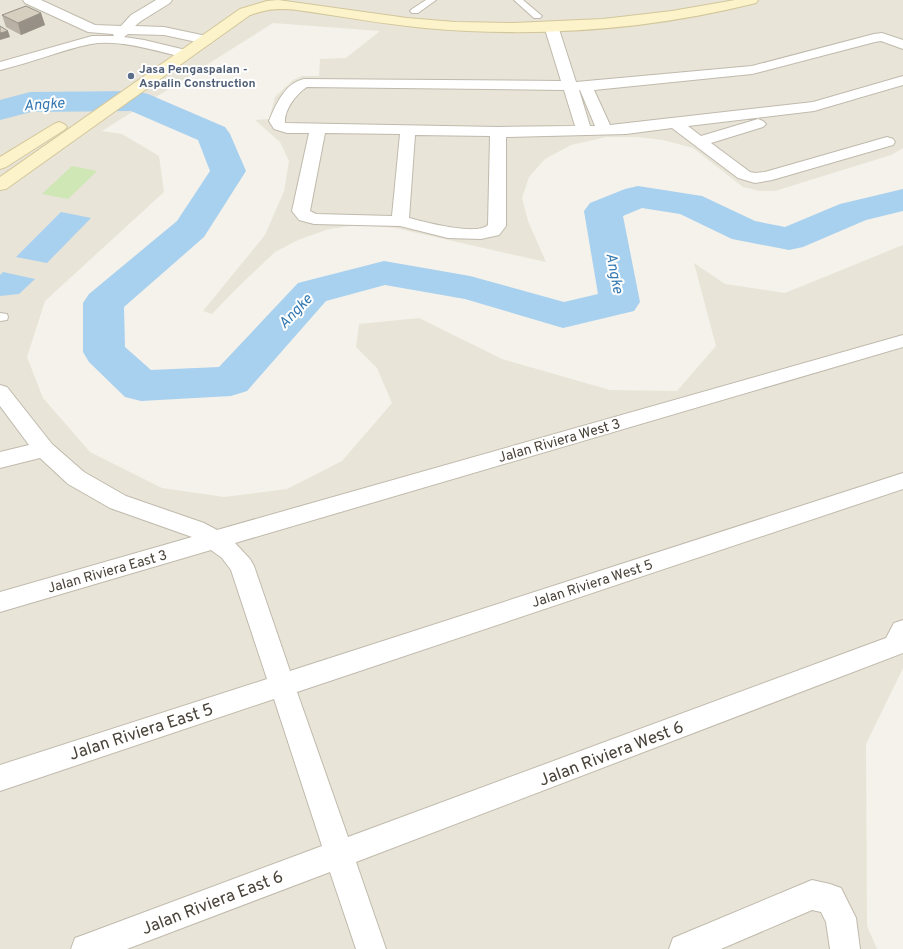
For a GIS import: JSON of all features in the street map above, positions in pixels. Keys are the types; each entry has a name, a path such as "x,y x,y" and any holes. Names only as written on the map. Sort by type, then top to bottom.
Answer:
{"street":[{"path":"30,0 93,35"},
{"path":"120,35 136,18 165,0"},
{"path":"334,0 415,11 483,15 537,16 621,10 690,0"},
{"path":"0,185 48,153 245,12 264,2 425,24 510,27 551,26 638,20 696,12 751,0"},
{"path":"551,26 577,87 604,130"},
{"path":"156,59 200,27"},
{"path":"0,66 93,35 120,35 164,31 206,40"},
{"path":"120,35 185,54"},
{"path":"814,106 676,124 584,131 498,132 287,128 279,126 277,121 281,108 295,87 304,83 577,87 752,70 874,38 882,37 903,45"},
{"path":"0,164 54,131 131,76"},
{"path":"700,141 903,80"},
{"path":"577,87 584,131"},
{"path":"676,124 744,175 755,178 766,177 887,142"},
{"path":"318,128 301,211 305,216 314,219 400,221 448,233 481,234 492,231 498,226 498,132"},
{"path":"400,221 408,130"},
{"path":"28,148 48,153"},
{"name":"Jalan Riviera West 3","path":"215,540 903,341"},
{"path":"0,392 44,449 76,478 118,502 190,527 215,540 230,552 242,566 338,855 371,949"},
{"path":"0,460 44,449"},
{"name":"Jalan Riviera West 5","path":"281,685 903,481"},
{"name":"Jalan Riviera East 3","path":"0,602 215,540"},
{"name":"Jalan Riviera West 6","path":"338,855 884,650 895,645 903,630"},
{"name":"Jalan Riviera East 5","path":"0,778 281,685"},
{"name":"Jalan Riviera East 6","path":"86,949 338,855"},
{"path":"684,949 812,895 830,899 841,918 845,949"}],"lane":[{"path":"415,11 432,0"},
{"path":"518,0 537,16"}],"shaded area":[{"path":"0,0 903,0 903,148 891,155 775,191 760,191 743,187 693,148 663,140 637,137 606,137 571,145 545,159 529,177 522,198 528,221 546,262 395,228 358,225 329,229 298,240 275,252 212,314 203,311 265,235 284,191 289,161 280,142 255,120 269,119 275,97 293,80 302,76 319,76 320,59 346,58 380,31 273,23 102,131 122,134 159,156 164,192 45,301 27,357 43,398 90,452 162,488 224,497 287,489 342,461 392,403 377,368 356,347 359,324 419,318 502,359 610,390 677,391 716,346 694,263 725,284 785,293 903,245 903,668 866,744 867,926 877,949 0,949"}],"green space":[{"path":"72,166 97,171 68,199 42,194"}],"water":[{"path":"61,212 91,218 47,263 16,257"},
{"path":"3,272 35,279 19,294 0,296 0,275"}],"building":[{"path":"26,6 41,13 18,23 2,15"},
{"path":"0,26 8,31 0,33"}],"waterway":[{"name":"Angke","path":"0,110 30,102 136,101 213,134 228,171 191,229 103,303 104,352 141,386 231,381 312,292 384,273 470,288 563,315 620,302 603,211 638,197 689,204 745,231 789,239 853,212 903,200"}],"place":[{"name":"Jasa Pengaspalan - Aspalin Construction","path":"131,76"}]}
